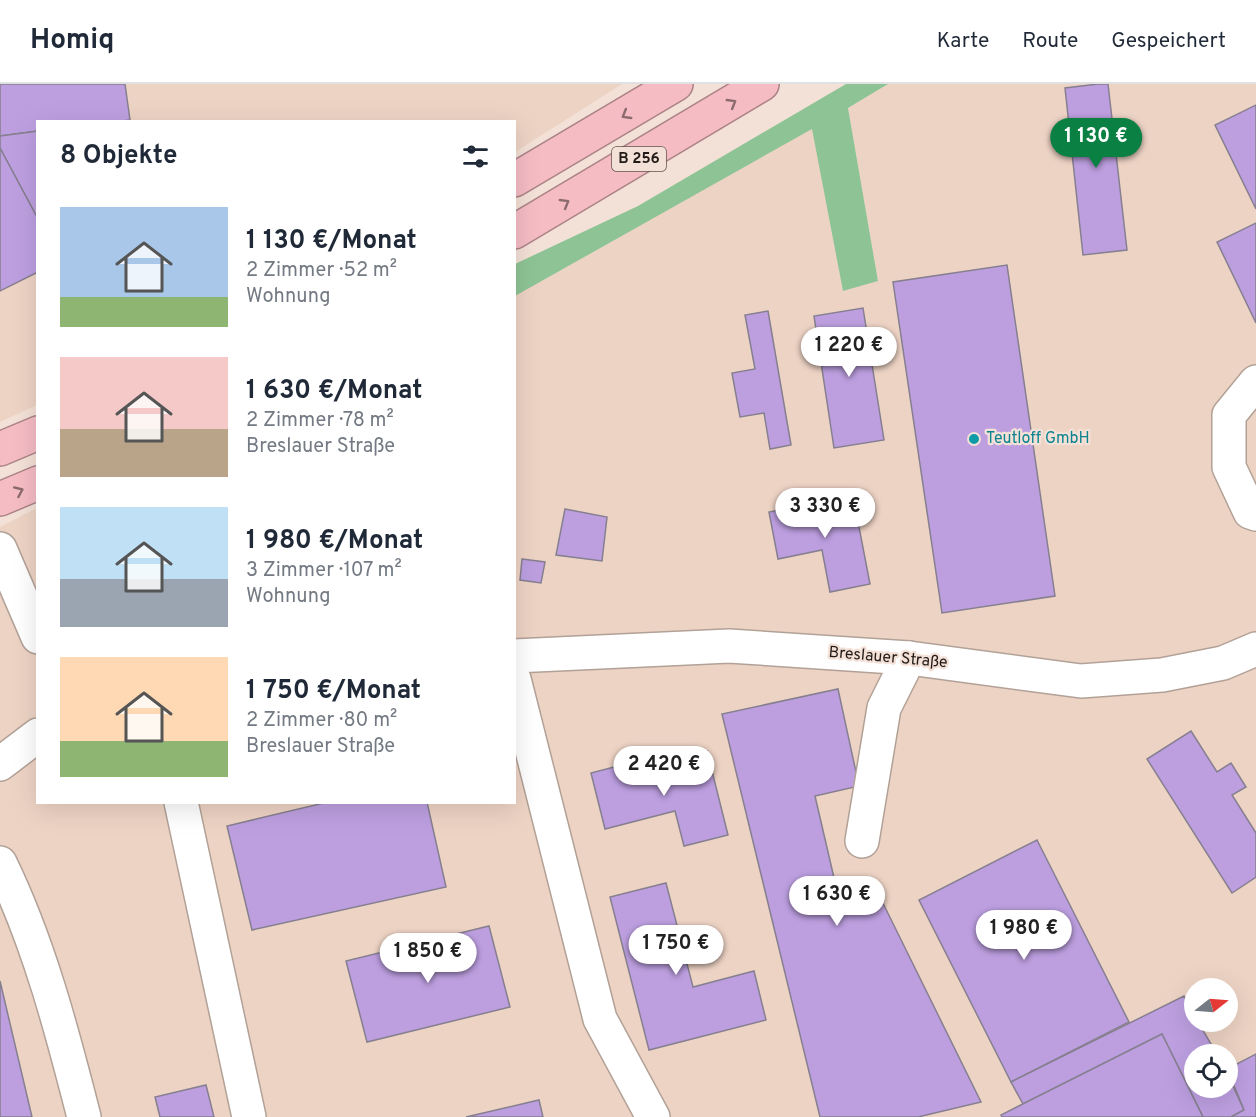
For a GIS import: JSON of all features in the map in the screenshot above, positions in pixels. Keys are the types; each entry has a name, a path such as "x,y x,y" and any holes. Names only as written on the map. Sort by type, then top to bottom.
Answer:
{"highway":[{"name":"B 256","path":"516,179 676,84"},
{"name":"B 256","path":"516,231 762,84"},
{"path":"0,449 36,434"},
{"path":"0,499 36,484"}],"street":[{"path":"1256,382 1229,415 1229,467 1250,512 1256,514"},
{"path":"1256,405 1246,419 1247,464 1256,482"},
{"path":"0,549 36,632"},
{"name":"Breslauer Straße","path":"516,656 729,646 909,658 1081,681 1162,675 1223,663 1256,649"},
{"path":"862,841 884,708 909,658"},
{"path":"516,687 600,1019 653,1117"},
{"path":"0,764 36,737"},
{"path":"181,804 249,1117"},
{"path":"0,862 20,904 67,1049 84,1117"}],"shaded area":[{"path":"0,84 622,84 516,151 516,120 36,120 36,405 0,422"},
{"path":"888,84 1256,84 1256,1117 0,1117 0,527 36,509 36,804 516,804 516,295 813,128 843,291 878,281 848,108"}],"green space":[{"path":"846,84 888,84 848,108 878,281 843,291 812,129 516,295 516,264 638,206"}],"building":[{"path":"0,84 125,84 130,120 36,120 36,131 0,136"},
{"path":"1108,84 1127,250 1083,255 1065,88"},
{"path":"1256,105 1256,209 1215,125"},
{"path":"36,131 36,215 0,148 0,136"},
{"path":"0,148 36,215 36,273 0,291"},
{"path":"1256,223 1256,323 1217,242"},
{"name":"Teutloff GmbH","path":"1007,265 1055,596 942,613 893,282"},
{"path":"863,308 884,440 834,448 814,316"},
{"path":"768,311 791,445 770,449 764,413 740,417 732,373 755,369 745,315"},
{"path":"853,496 870,584 830,592 822,550 778,559 769,512"},
{"path":"565,509 607,517 602,561 556,555"},
{"path":"522,559 545,562 541,583 520,580"},
{"path":"838,689 859,786 815,796 838,895 875,887 981,1102 918,1117 820,1117 722,714"},
{"path":"1191,731 1217,772 1231,763 1246,787 1232,795 1256,833 1256,877 1232,893 1147,759"},
{"path":"707,751 728,835 684,846 675,811 605,829 591,773 622,765 624,773"},
{"path":"320,804 427,804 446,887 252,930 227,826"},
{"path":"1037,840 1129,1022 1011,1082 919,900"},
{"path":"666,883 693,987 754,971 766,1020 649,1050 610,897"},
{"path":"489,926 510,1007 367,1042 346,961"},
{"path":"0,981 32,1117 0,1117"},
{"path":"1184,996 1184,1032 1204,1032 1211,1044 1184,1044 1184,1079 1162,1034 1023,1104 1011,1082"},
{"path":"1162,1034 1184,1079 1184,1098 1194,1098 1203,1117 1002,1117 1001,1115"},
{"path":"1256,1054 1256,1117 1231,1117 1244,1110 1238,1096 1238,1063"},
{"path":"206,1085 214,1117 160,1117 155,1097"},
{"path":"1238,1097 1244,1110 1231,1117 1203,1117 1194,1098"},
{"path":"539,1100 543,1117 466,1117"}],"place":[{"name":"Teutloff GmbH","path":"974,439"}]}
